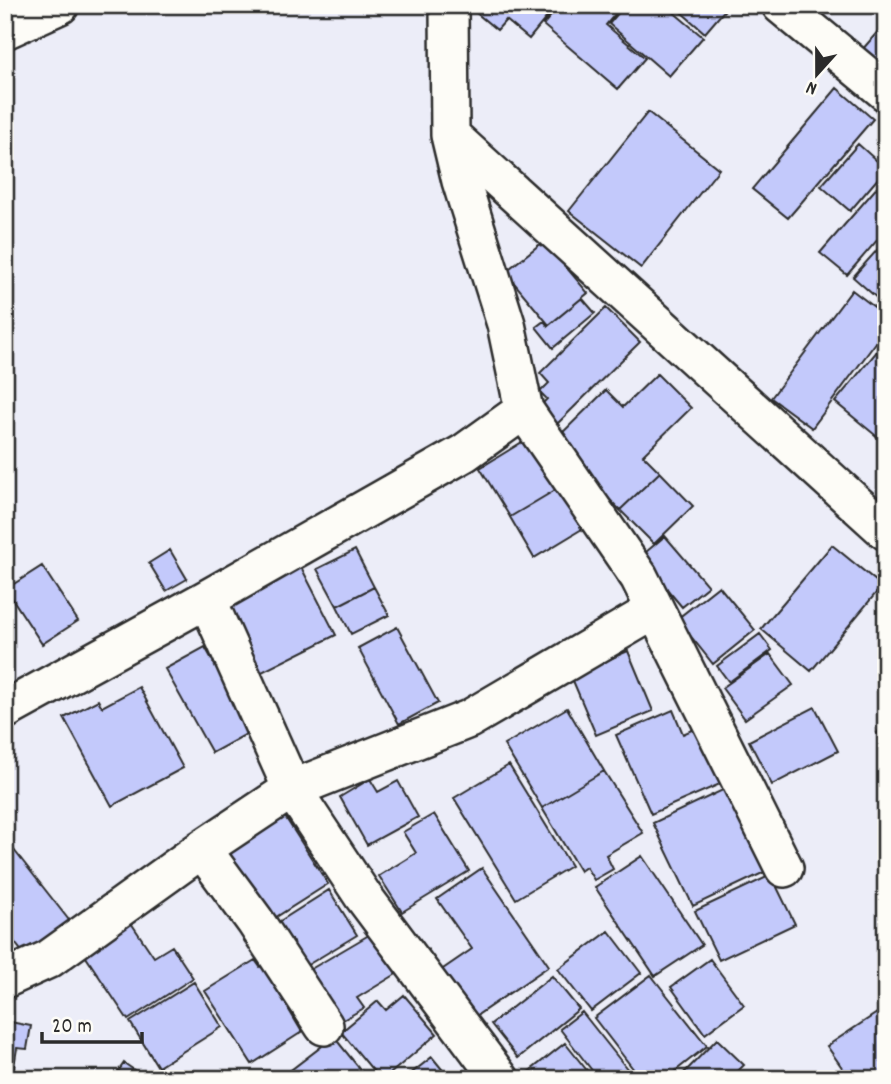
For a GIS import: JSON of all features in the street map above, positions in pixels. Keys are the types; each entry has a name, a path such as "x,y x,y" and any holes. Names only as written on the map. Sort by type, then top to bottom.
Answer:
{"street":[{"path":"5,30 60,5"},
{"path":"449,5 450,135 461,181 506,324 524,410 639,577 783,868"},
{"path":"781,5 886,92"},
{"path":"450,135 886,531"},
{"path":"5,710 464,453 524,410"},
{"path":"207,599 292,789 363,896 500,1079"},
{"path":"5,979 49,960 202,849 292,789 469,719 655,610"},
{"path":"202,849 255,921 324,1026"}],"building":[{"path":"479,5 557,5 529,39 506,20 497,30 474,11"},
{"path":"560,5 621,7 606,25 645,58 618,89 543,25"},
{"path":"625,5 665,5 703,37 669,76 609,24"},
{"path":"673,5 729,5 705,33"},
{"path":"886,22 886,70 862,50"},
{"path":"837,88 873,119 788,218 752,189"},
{"path":"648,112 719,169 641,268 569,211"},
{"path":"858,144 886,169 850,211 821,186"},
{"path":"886,177 886,230 847,275 820,253"},
{"path":"886,240 886,306 853,277"},
{"path":"544,241 588,293 549,325 505,272"},
{"path":"852,290 886,316 886,329 812,428 771,398"},
{"path":"582,298 595,313 553,348 536,327 544,321 548,326"},
{"path":"606,308 640,342 556,425 538,408 547,399 540,392 549,383 540,373"},
{"path":"883,344 886,347 886,444 835,402"},
{"path":"657,374 691,408 643,455 660,472 620,510 553,442 606,390 623,407"},
{"path":"532,436 562,486 510,517 480,468"},
{"path":"660,472 693,506 654,544 620,510"},
{"path":"562,486 587,526 534,558 510,517"},
{"path":"665,536 708,586 682,607 640,557"},
{"path":"832,545 882,586 811,671 761,629"},
{"path":"170,550 187,579 166,591 149,563"},
{"path":"355,550 374,587 337,606 317,569"},
{"path":"300,565 336,635 256,675 221,605"},
{"path":"42,566 78,621 42,644 6,589"},
{"path":"719,586 755,630 713,664 677,619"},
{"path":"374,587 389,615 351,634 337,606"},
{"path":"397,627 438,703 399,724 358,648"},
{"path":"760,634 772,650 729,682 717,666"},
{"path":"205,647 252,731 212,753 165,669"},
{"path":"628,651 653,711 596,735 571,676"},
{"path":"770,654 793,685 745,719 722,688"},
{"path":"139,687 183,768 112,806 64,718 98,700 102,707"},
{"path":"815,707 838,751 772,785 749,741"},
{"path":"567,708 604,771 542,808 504,745"},
{"path":"673,710 683,734 694,729 699,740 707,737 727,781 651,814 616,735"},
{"path":"886,722 886,740 877,733"},
{"path":"509,765 571,866 516,899 454,798"},
{"path":"604,771 643,833 606,855 613,869 594,880 586,867 580,871 542,808"},
{"path":"370,779 378,792 398,781 418,817 367,845 340,797"},
{"path":"729,787 769,870 693,906 653,823"},
{"path":"280,809 328,884 262,926 214,851"},
{"path":"434,814 469,871 402,912 379,876 416,853 403,832"},
{"path":"10,845 72,924 27,958 5,930 5,849"},
{"path":"642,856 702,945 655,976 595,887"},
{"path":"482,868 549,966 473,1018 440,971 472,949 437,899"},
{"path":"771,875 795,924 719,960 695,911"},
{"path":"329,890 357,935 296,972 269,928"},
{"path":"125,914 154,957 172,946 193,978 128,1020 78,945"},
{"path":"609,931 641,973 591,1011 558,969"},
{"path":"374,932 398,973 357,998 364,1008 329,1028 299,976"},
{"path":"276,957 304,1000 289,1010 302,1032 252,1064 205,991 255,960 260,967"},
{"path":"710,959 744,1005 705,1034 671,987"},
{"path":"651,975 707,1046 665,1079 641,1079 594,1018"},
{"path":"552,976 579,1009 518,1058 491,1024"},
{"path":"194,982 222,1027 158,1067 130,1022"},
{"path":"404,995 437,1034 384,1079 380,1079 341,1032 378,1001 386,1010"},
{"path":"886,1007 886,1079 850,1079 827,1046"},
{"path":"582,1012 632,1075 627,1079 587,1079 594,1073 560,1029"},
{"path":"5,1021 31,1026 27,1049 17,1048 12,1079 5,1079"},
{"path":"334,1037 368,1079 292,1079 287,1073"},
{"path":"717,1039 744,1065 730,1079 678,1079"},
{"path":"565,1043 589,1073 581,1079 530,1079 526,1074"},
{"path":"432,1057 450,1079 404,1079"},
{"path":"124,1063 147,1079 113,1079"}]}
